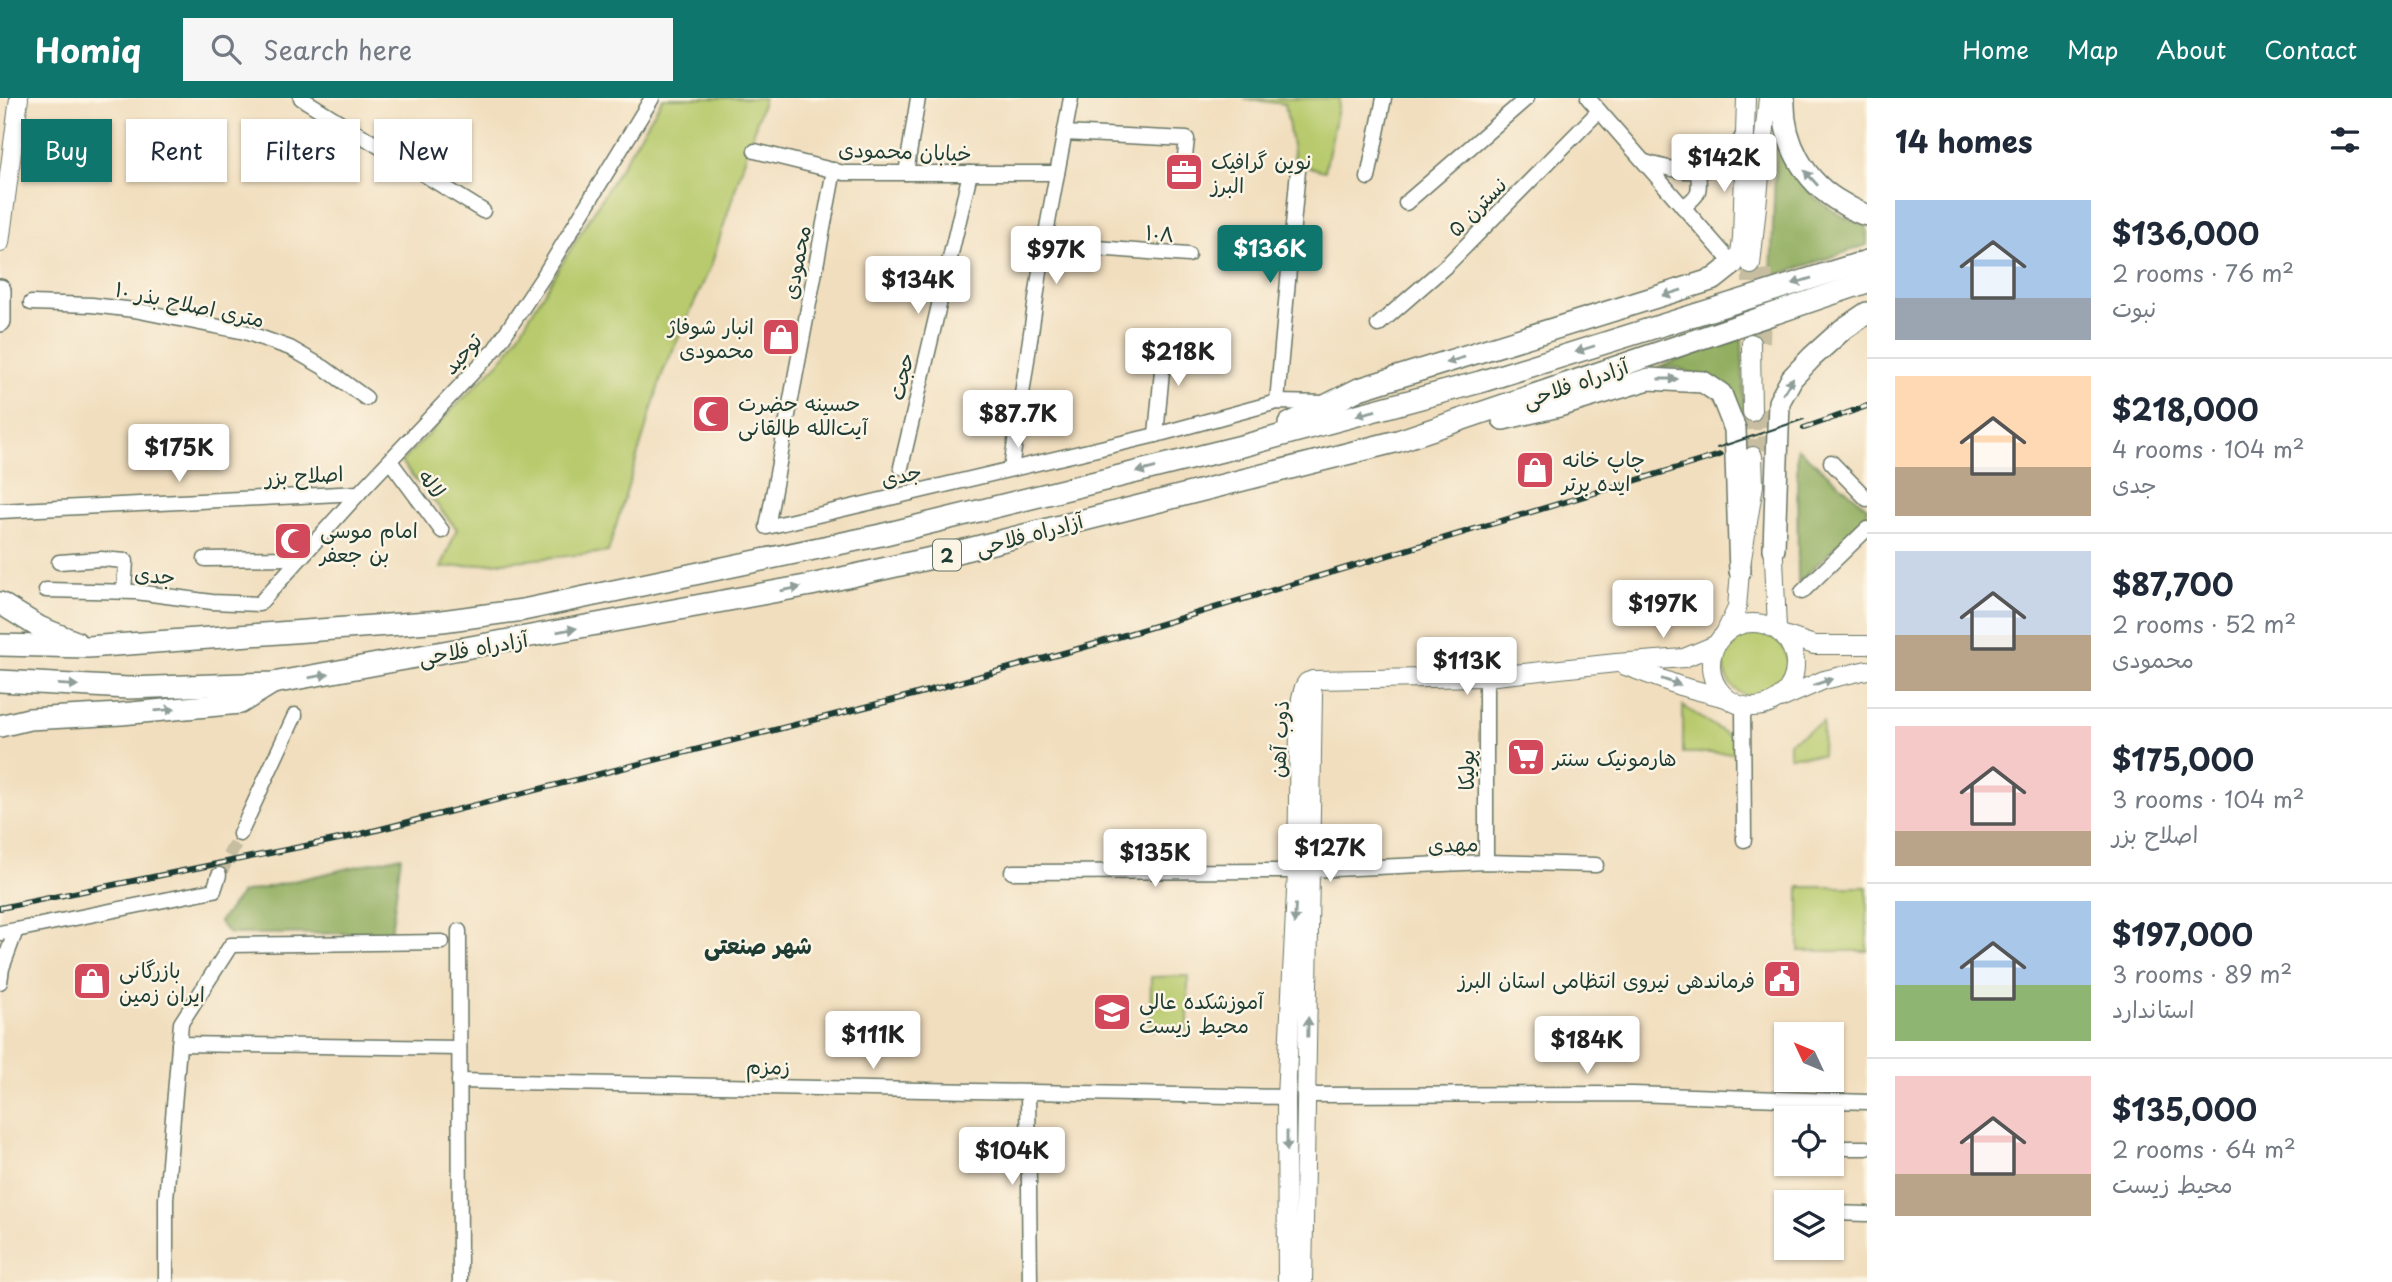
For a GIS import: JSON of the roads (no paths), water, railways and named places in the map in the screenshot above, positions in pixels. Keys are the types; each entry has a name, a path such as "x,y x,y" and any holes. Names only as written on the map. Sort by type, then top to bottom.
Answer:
{"highway":[{"path":"1784,98 1783,114 1799,163 1831,197 1867,215"},
{"name":"آزادراه فلاحی","path":"0,645 88,647 442,621 523,610 881,536 1246,445 1480,382 1867,261"},
{"path":"1246,445 1359,389 1714,279 1749,265"},
{"name":"آزادراه فلاحی","path":"0,681 128,688 273,683 811,585 945,555 1398,441 1867,282"},
{"path":"0,290 0,321"},
{"path":"1774,550 1775,451 1779,401 1792,378 1842,330 1867,313"},
{"path":"1459,421 1499,420 1559,406 1648,379 1703,382 1721,394 1735,429 1740,572"},
{"path":"0,603 39,627 88,647"},
{"path":"0,630 24,646"},
{"path":"0,726 29,719 240,703 273,683"}],"main road":[{"path":"0,243 19,98"},
{"path":"1746,98 1740,253 1749,265"},
{"path":"1749,265 1768,98"},
{"path":"1749,265 1773,98"},
{"path":"1756,342 1758,410"},
{"path":"1735,702 1717,688 1711,659 1737,608 1740,572 1761,453 1774,550 1781,632 1792,647 1796,661 1792,682 1780,699"},
{"path":"1486,677 1684,658 1720,639 1737,625 1751,622 1765,624 1814,645 1867,645"},
{"path":"1616,663 1753,708 1767,705 1824,680 1867,670"},
{"name":"ذوب آهن","path":"1287,1282 1286,1097 1304,871 1313,680 1486,677"},
{"name":"ذوب آهن","path":"1303,1282 1304,871"}],"street":[{"path":"301,98 483,211"},
{"name":"توحید","path":"259,604 495,349 543,277 652,98"},
{"path":"906,173 918,98"},
{"path":"1011,470 1044,244 1071,98"},
{"path":"1367,177 1384,98"},
{"path":"1406,203 1527,98"},
{"path":"1588,98 1683,207 1749,265"},
{"name":"نسترن ۵","path":"1378,325 1447,265 1600,111"},
{"path":"1065,133 1187,139 1184,165"},
{"path":"1644,162 1675,171 1698,172 1730,158 1744,133"},
{"name":"خیابان محمودی","path":"755,151 844,173 1057,173"},
{"name":"محمودی","path":"766,527 834,170"},
{"path":"1277,402 1298,170"},
{"path":"1683,207 1694,200 1700,191 1698,172"},
{"name":"حجت","path":"901,467 970,173"},
{"name":"۱۰۸","path":"1044,244 1188,256"},
{"name":"۱۰ متری اصلاح بذر","path":"31,303 92,305 134,310 246,332 290,348 323,367 366,398"},
{"path":"1156,435 1165,338"},
{"name":"جدی","path":"766,527 1156,435 1277,402 1331,403"},
{"name":"لاله","path":"390,461 442,531"},
{"path":"1831,462 1867,499"},
{"name":"اصلاح بزر","path":"0,511 359,493"},
{"path":"1802,592 1867,529"},
{"path":"205,559 299,558"},
{"path":"59,562 132,560 124,591"},
{"name":"جدی","path":"46,590 124,591 212,602 259,604"},
{"name":"پولیکا","path":"1486,677 1486,862"},
{"path":"1735,702 1744,840"},
{"path":"240,834 295,715"},
{"name":"مهدی","path":"1012,872 1304,871 1486,862 1596,865"},
{"path":"0,933 214,890 219,875"},
{"path":"0,982 2,968 16,930"},
{"path":"459,932 460,1282"},
{"path":"166,1282 166,1199 181,1023 231,945 442,942"},
{"path":"179,1044 459,1048"},
{"name":"زمزم","path":"459,1081 1286,1097"},
{"path":"1028,1091 1030,1282"},
{"path":"1305,1095 1633,1094 1867,1102"},
{"path":"1844,1148 1867,1148"},
{"path":"1844,1213 1867,1214"}],"tunnel":[{"path":"1751,265 1751,307"},
{"path":"1761,342 1764,265"},
{"path":"1764,409 1768,450"},
{"path":"1752,412 1753,456"},
{"path":"219,875 240,834"}],"tram line":[{"path":"1717,448 1804,419"}],"railway":[{"path":"1804,428 1867,406"},
{"path":"0,908 349,837 913,695 1085,647 1720,455"}],"place":[{"name":"نوین گرافیک البرز","path":"1184,172"},
{"name":"انبار شوفاژ محمودی","path":"781,337"},
{"name":"حسینه حضرت آیت‌الله طالقانی","path":"711,414"},
{"name":"چاپ خانه ایده برتر","path":"1535,470"},
{"name":"امام موسی بن جعفر","path":"293,541"},
{"name":"هارمونیک سنتر","path":"1526,757"},
{"name":"فرماندهی نیروی انتظامی استان البرز","path":"1782,979"},
{"name":"بازرگانی ایران زمین","path":"92,981"},
{"name":"آموزشکده عالی محیط زیست","path":"1112,1012"}],"district":[{"name":"شهر صنعتی","path":"758,944"}]}
